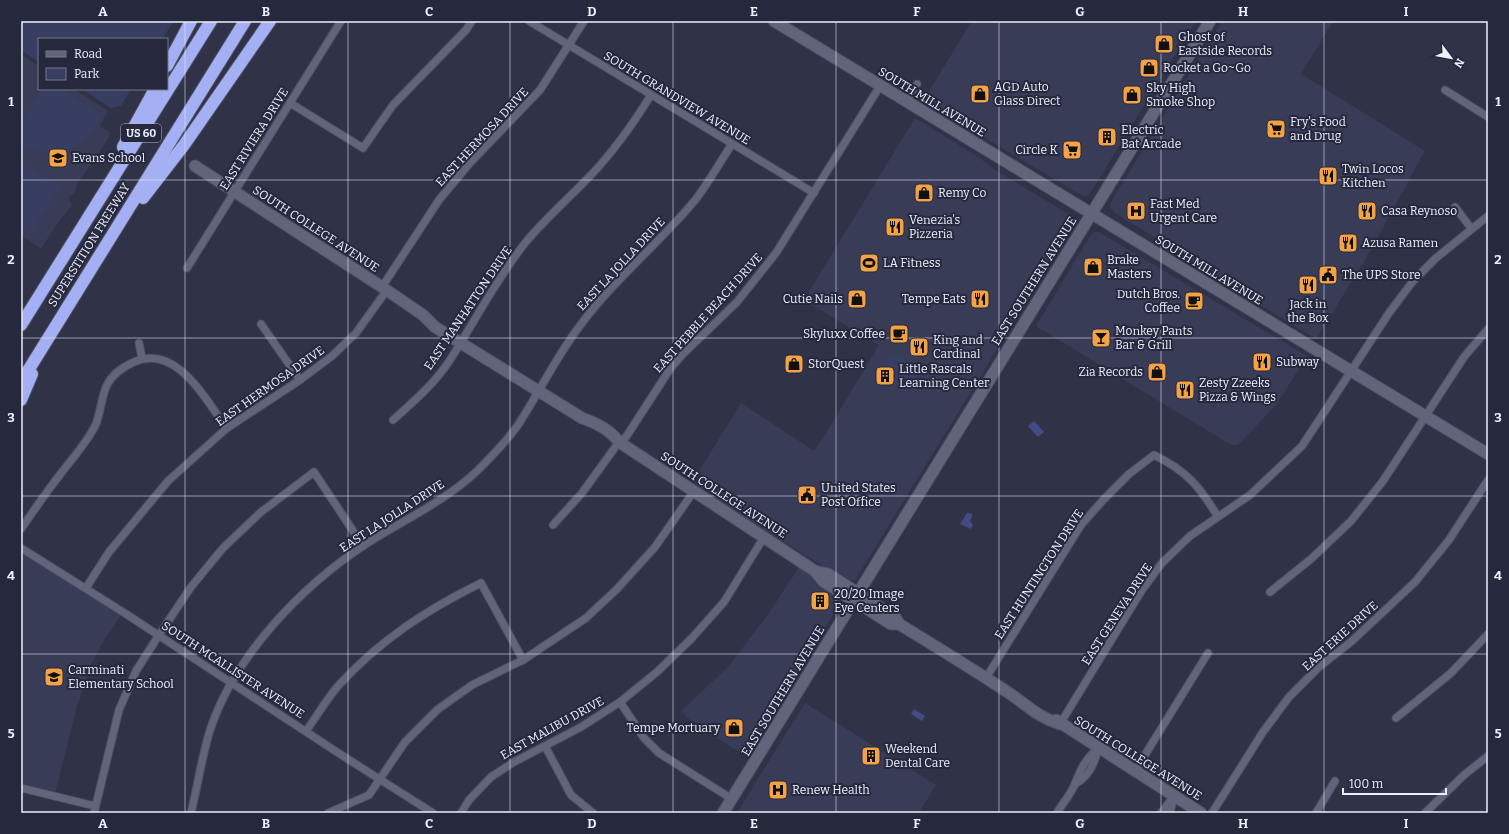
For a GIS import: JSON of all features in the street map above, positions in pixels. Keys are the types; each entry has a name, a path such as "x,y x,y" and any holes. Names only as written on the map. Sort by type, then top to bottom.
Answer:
{"highway":[{"path":"168,64 191,21"},
{"name":"SUPERSTITION FREEWAY","path":"168,90 211,21"},
{"name":"SUPERSTITION FREEWAY","path":"21,382 245,21"},
{"path":"106,244 184,145 270,21"},
{"path":"71,245 154,90"},
{"name":"SUPERSTITION FREEWAY","path":"21,325 168,90"},
{"path":"21,400 44,344"}],"main road":[{"name":"SOUTH MILL AVENUE","path":"774,21 1488,454"},
{"name":"EAST SOUTHERN AVENUE","path":"723,813 1210,21"},
{"name":"SOUTH COLLEGE AVENUE","path":"194,166 235,191 423,315 440,321 461,339 490,354 501,366 582,418 592,429 609,440 619,442 815,571 828,574 891,624 899,624 1024,702 1030,710 1046,720 1060,724 1201,813"}],"street":[{"name":"EAST RIVIERA DRIVE","path":"187,268 341,21"},
{"path":"290,103 363,148 393,105 466,30 472,21"},
{"name":"SOUTH GRANDVIEW AVENUE","path":"528,21 814,193"},
{"name":"EAST HERMOSA DRIVE","path":"86,588 109,552 168,481 227,428 300,380 332,356 356,333 439,200 468,164 540,90 584,21"},
{"path":"906,102 918,84"},
{"name":"EAST PEBBLE BEACH DRIVE","path":"553,525 582,493 619,442 626,436 660,384 683,354 736,302 786,240 880,86"},
{"path":"1444,90 1488,117"},
{"name":"EAST MANHATTON DRIVE","path":"394,420 418,398 442,370 488,294 514,258 539,227 606,159 627,132 651,95"},
{"name":"EAST LA JOLLA DRIVE","path":"190,813 211,728 221,703 258,643 292,605 328,572 363,546 438,501 477,471 516,427 578,327 622,276 658,241 697,198 732,144"},
{"path":"1455,207 1471,228"},
{"name":"EAST GENEVA DRIVE","path":"1060,724 1142,590 1162,563 1190,536 1250,495 1302,446 1389,313 1413,281 1436,258 1471,228 1488,216"},
{"path":"261,324 300,380"},
{"path":"1270,592 1312,559 1351,521 1383,481 1424,416 1464,357 1488,329"},
{"path":"139,343 142,358"},
{"path":"21,529 43,496 82,447 96,425 107,385 120,368 142,358 156,358 174,365 189,378 227,428"},
{"name":"EAST HUNTINGTON DRIVE","path":"986,678 1081,525 1129,474 1154,455 1174,465 1195,484 1206,497 1218,517"},
{"path":"21,788 95,810 119,710 136,672 159,635 191,587 224,548 261,512 314,472 363,546"},
{"name":"EAST ERIE DRIVE","path":"1212,813 1263,732 1289,697 1319,667 1356,637 1414,582 1449,540 1488,480"},
{"path":"328,813 369,795 405,742 437,710 472,685 523,660 586,618 617,589 655,547 694,491"},
{"name":"EAST MALIBU DRIVE","path":"461,813 469,800 491,776 514,762 581,727 620,702 657,672 691,639 724,602 764,537"},
{"name":"SOUTH MCALLISTER AVENUE","path":"21,548 86,588 433,813"},
{"path":"306,731 338,687 372,652 407,624 449,599 482,583 523,660"},
{"path":"1396,718 1451,673 1488,634"},
{"path":"1135,771 1208,653"},
{"path":"620,702 644,738 659,753 732,799"},
{"path":"545,746 570,795 593,813"},
{"path":"1057,813 1075,784 1084,779 1095,761 1098,748"},
{"path":"1425,813 1464,775 1488,756"},
{"path":"1316,813 1335,781"},
{"path":"1161,813 1174,796"},
{"path":"1170,813 1174,796"}],"shaded area":[{"path":"972,21 1196,21 1091,192 1088,195 1083,196 923,101"},
{"path":"1222,21 1333,21 1301,74 1425,151 1365,260 1316,339 1205,271 1187,257 1115,213 1110,206 1111,202"},
{"name":"Evans School","path":"21,55 38,65 38,90 76,90 108,111 100,126 111,133 101,150 78,182 74,194 69,196 69,201 72,205 57,224 41,249 21,235"},
{"path":"915,118 980,158 992,168 1070,215 1073,222 1071,229 855,580 847,581 699,489 697,484 693,481 741,403 814,451 823,438 879,345 804,300"},
{"path":"1095,232 1099,232 1307,356 1276,405 1238,445 1231,445 1036,326 1090,236"},
{"path":"1034,421 1044,432 1038,437 1028,426"},
{"path":"967,513 973,514 970,521 973,525 971,529 960,524"},
{"name":"Carminati Elementary School","path":"21,548 123,612 104,640 91,665 77,706 54,797 21,788"},
{"path":"799,567 838,594 841,602 747,757 691,721 681,711 728,667 769,613"},
{"path":"805,703 936,785 919,813 737,813"},
{"path":"914,709 925,716 922,721 911,714"}],"green space":[{"path":"21,21 174,21 163,38 38,38 38,61 21,50"},
{"path":"42,90 63,90 102,116 86,136 77,144 57,152 46,153 21,145 21,123"},
{"path":"84,90 130,90 121,106 111,108"},
{"path":"21,162 60,187 30,234 21,228"},
{"path":"891,352 921,370 907,393 889,382 896,370 884,363"}],"place":[{"name":"Ghost of Eastside Records","path":"1164,44"},
{"name":"Rocket a Go~Go","path":"1149,68"},
{"name":"AGD Auto Glass Direct","path":"980,94"},
{"name":"Sky High Smoke Shop","path":"1132,95"},
{"name":"Fry's Food and Drug","path":"1276,129"},
{"name":"Electric Bat Arcade","path":"1107,137"},
{"name":"Circle K","path":"1072,150"},
{"name":"Evans School","path":"58,158"},
{"name":"Twin Locos Kitchen","path":"1328,176"},
{"name":"Remy Co","path":"924,193"},
{"name":"Fast Med Urgent Care","path":"1136,211"},
{"name":"Casa Reynoso","path":"1367,211"},
{"name":"Venezia's Pizzeria","path":"895,227"},
{"name":"Azusa Ramen","path":"1348,243"},
{"name":"LA Fitness","path":"869,263"},
{"name":"Brake Masters","path":"1093,267"},
{"name":"The UPS Store","path":"1328,275"},
{"name":"Jack in the Box","path":"1308,285"},
{"name":"Cutie Nails","path":"857,299"},
{"name":"Tempe Eats","path":"980,299"},
{"name":"Dutch Bros. Coffee","path":"1194,301"},
{"name":"Skyluxx Coffee","path":"899,334"},
{"name":"Monkey Pants Bar & Grill","path":"1101,338"},
{"name":"King and Cardinal","path":"919,347"},
{"name":"Subway","path":"1262,362"},
{"name":"StorQuest","path":"794,364"},
{"name":"Zia Records","path":"1157,372"},
{"name":"Little Rascals Learning Center","path":"885,376"},
{"name":"Zesty Zzeeks Pizza & Wings","path":"1185,390"},
{"name":"United States Post Office","path":"807,495"},
{"name":"20/20 Image Eye Centers","path":"820,601"},
{"name":"Carminati Elementary School","path":"54,677"},
{"name":"Tempe Mortuary","path":"734,728"},
{"name":"Weekend Dental Care","path":"871,756"},
{"name":"Renew Health","path":"778,790"}]}
